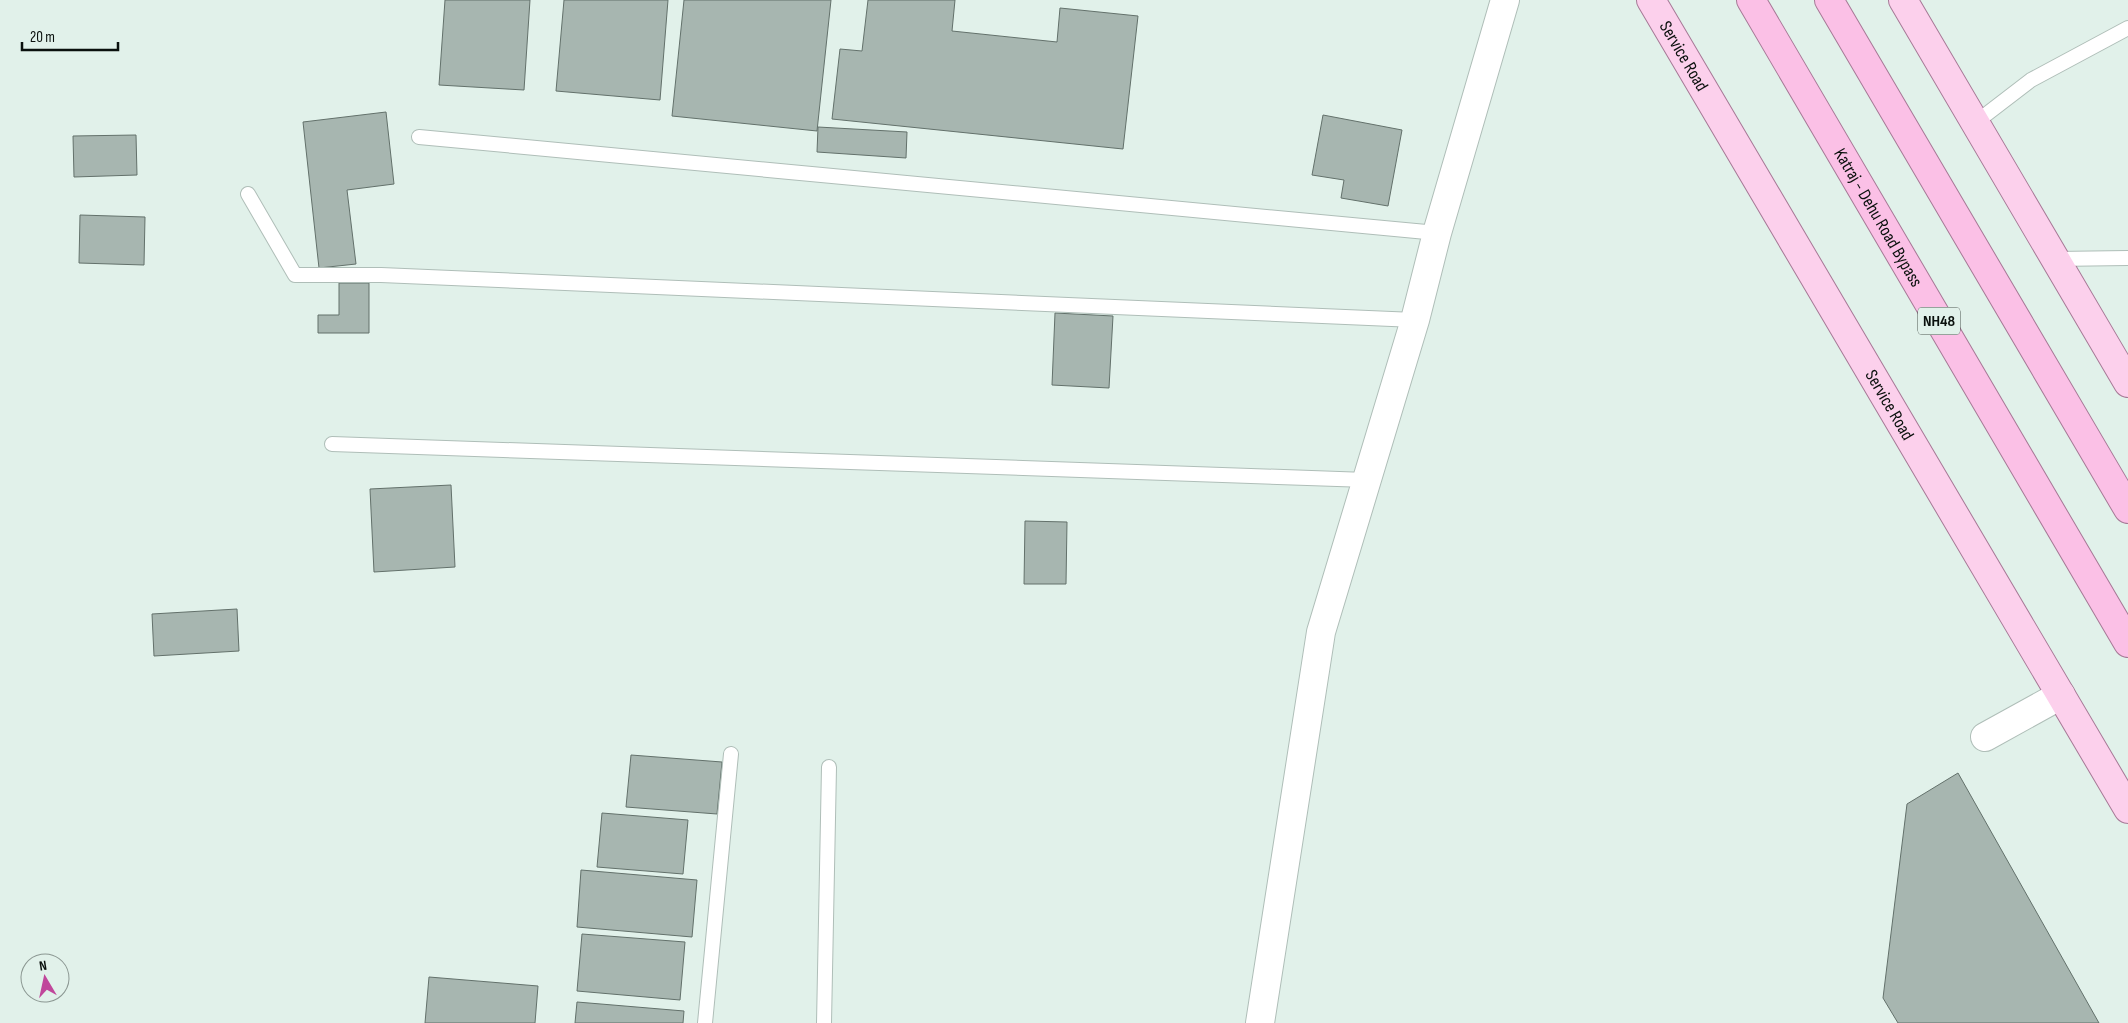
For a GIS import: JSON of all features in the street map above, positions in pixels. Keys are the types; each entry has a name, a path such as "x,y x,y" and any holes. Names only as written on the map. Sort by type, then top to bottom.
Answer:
{"highway":[{"name":"Katraj - Dehu Road Bypass","path":"1751,0 2128,643"},
{"path":"1830,0 2128,508"}],"main road":[{"name":"Service Road","path":"1651,0 2128,810"},
{"path":"1903,0 2128,383"}],"street":[{"path":"1260,1023 1321,632 1415,320 1436,233 1505,0"},
{"path":"1985,737 2061,695"}],"lane":[{"path":"1975,122 2031,80 2128,28"},
{"path":"419,137 1436,233"},
{"path":"248,194 295,275 391,276 1415,320"},
{"path":"2056,259 2128,258"},
{"path":"332,444 1367,480"},
{"path":"705,1023 731,754"},
{"path":"824,1023 829,767"}],"building":[{"path":"445,0 530,0 524,90 439,85"},
{"path":"564,0 668,0 660,100 556,91"},
{"path":"684,0 831,0 817,131 672,116"},
{"path":"868,0 955,0 952,31 1057,42 1060,8 1138,16 1123,149 832,119 840,49 862,51"},
{"path":"386,112 394,184 347,190 356,264 319,268 303,122"},
{"path":"1323,115 1402,130 1388,206 1341,198 1344,180 1312,175"},
{"path":"818,127 907,132 906,158 817,152"},
{"path":"136,135 137,175 74,177 73,136"},
{"path":"80,215 145,217 144,265 79,263"},
{"path":"339,283 369,283 369,333 318,333 318,315 339,315"},
{"path":"1055,313 1113,316 1109,388 1052,385"},
{"path":"451,485 455,567 374,572 370,489"},
{"path":"1025,521 1067,522 1066,584 1024,584"},
{"path":"237,609 239,651 154,656 152,614"},
{"path":"631,755 722,762 717,814 626,807"},
{"path":"1958,773 2099,1023 1898,1023 1883,998 1907,804"},
{"path":"602,813 688,820 683,874 597,867"},
{"path":"581,870 697,880 692,937 577,927"},
{"path":"582,934 685,942 680,1000 577,991"},
{"path":"429,977 538,986 535,1023 425,1023"},
{"path":"577,1002 684,1011 683,1023 575,1023"}]}
